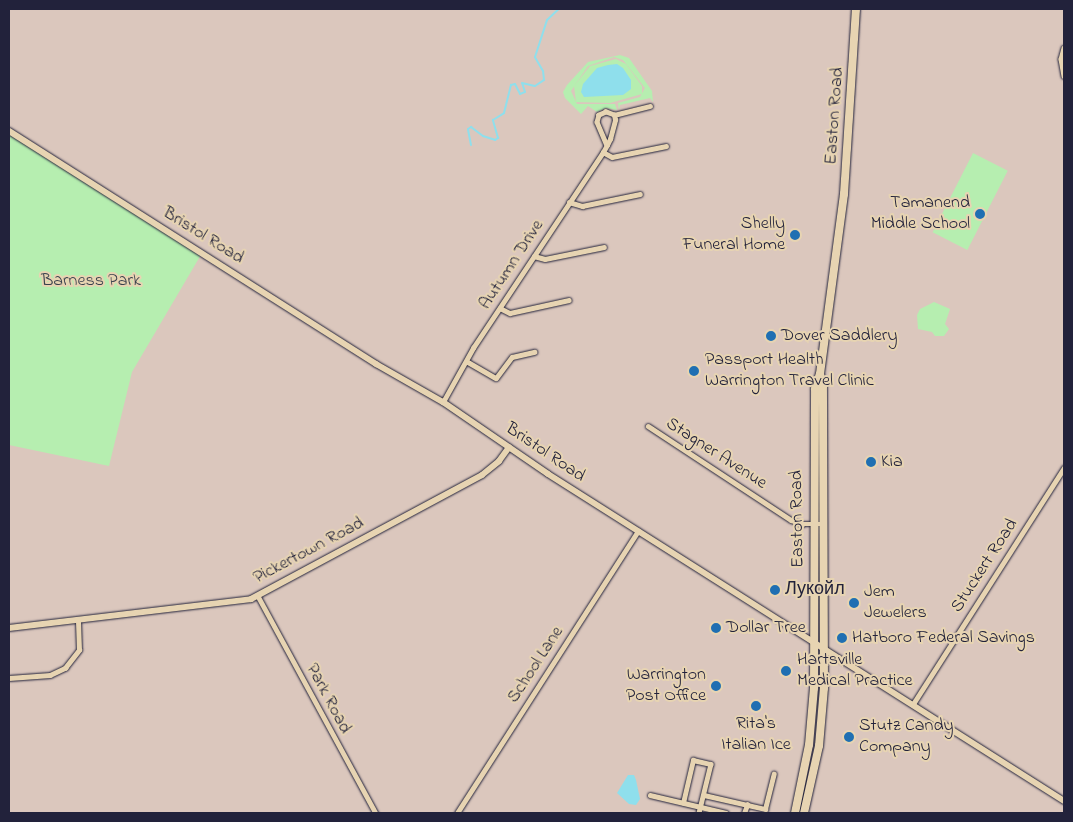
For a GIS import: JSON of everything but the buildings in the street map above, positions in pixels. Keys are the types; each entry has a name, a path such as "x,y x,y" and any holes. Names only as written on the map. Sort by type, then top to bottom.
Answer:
{"highway":[{"name":"Easton Road","path":"795,813 810,736 814,641 814,399 820,374 849,141 856,9"},
{"name":"Easton Road","path":"804,813 821,734 825,648 824,386 820,374"}],"main road":[{"name":"Bristol Road","path":"9,130 376,364 443,402 638,532 814,641 1064,801"},
{"name":"Pickertown Road","path":"9,628 78,621 258,596 482,475 499,461 509,447"}],"street":[{"path":"1064,48 1061,65 1064,76"},
{"path":"607,145 597,119 603,113 614,116 650,106"},
{"name":"Autumn Drive","path":"443,402 500,308 603,152 615,130 614,116"},
{"path":"603,152 613,156 666,146"},
{"path":"570,202 582,206 640,194"},
{"path":"534,256 545,259 604,247"},
{"path":"500,308 510,313 569,300"},
{"path":"468,362 496,378 512,358 534,352"},
{"name":"Stagner Avenue","path":"648,426 791,520 824,524"},
{"name":"Stuckert Road","path":"913,704 1064,468"},
{"name":"School Lane","path":"457,813 638,532"},
{"name":"Park Road","path":"258,596 376,813"},
{"path":"9,678 50,675 65,668 79,650 78,621"},
{"path":"683,803 694,760 711,764 699,813"},
{"path":"704,795 765,809 774,774"},
{"path":"650,795 726,813"},
{"path":"744,813 747,805"}],"green space":[{"path":"620,55 629,58 652,91 653,102 650,98 620,105 619,110 618,103 640,97 645,88 623,60 614,57 588,66 571,91 577,104 615,104 617,110 606,108 597,112 588,106 581,114 565,98 563,92 567,85 588,62"},
{"path":"616,59 626,64 642,86 642,94 610,103 576,102 574,86 590,66"},
{"name":"Barness Park","path":"9,131 202,253 132,372 109,466 9,445"},
{"path":"973,153 1008,171 967,250 933,232"},
{"path":"934,302 950,309 945,324 949,329 944,336 935,336 932,332 918,329 917,315 920,309"}],"water":[{"path":"617,64 623,68 631,80 631,89 623,95 584,97 581,92 583,84 597,68"},
{"path":"628,775 634,775 636,780 640,799 636,805 629,804 617,793"}],"waterway":[{"path":"471,145 468,129 471,127 483,136 495,140 498,138 493,120 504,113 511,85 515,84 520,94 525,92 522,83 535,86 544,80 543,71 535,57 547,20 559,9"}],"place":[{"name":"Tamanend Middle School","path":"980,214"},
{"name":"Shelly Funeral Home","path":"795,235"},
{"name":"Dover Saddlery","path":"771,336"},
{"name":"Passport Health Warrington Travel Clinic","path":"694,371"},
{"name":"Kia","path":"871,462"},
{"name":"Лукойл","path":"775,590"},
{"name":"Jem Jewelers","path":"854,603"},
{"name":"Dollar Tree","path":"716,628"},
{"name":"Hatboro Federal Savings","path":"842,638"},
{"name":"Hartsville Medical Practice","path":"786,671"},
{"name":"Warrington Post Office","path":"716,686"},
{"name":"Rita's Italian Ice","path":"756,706"},
{"name":"Stutz Candy Company","path":"849,737"}]}
